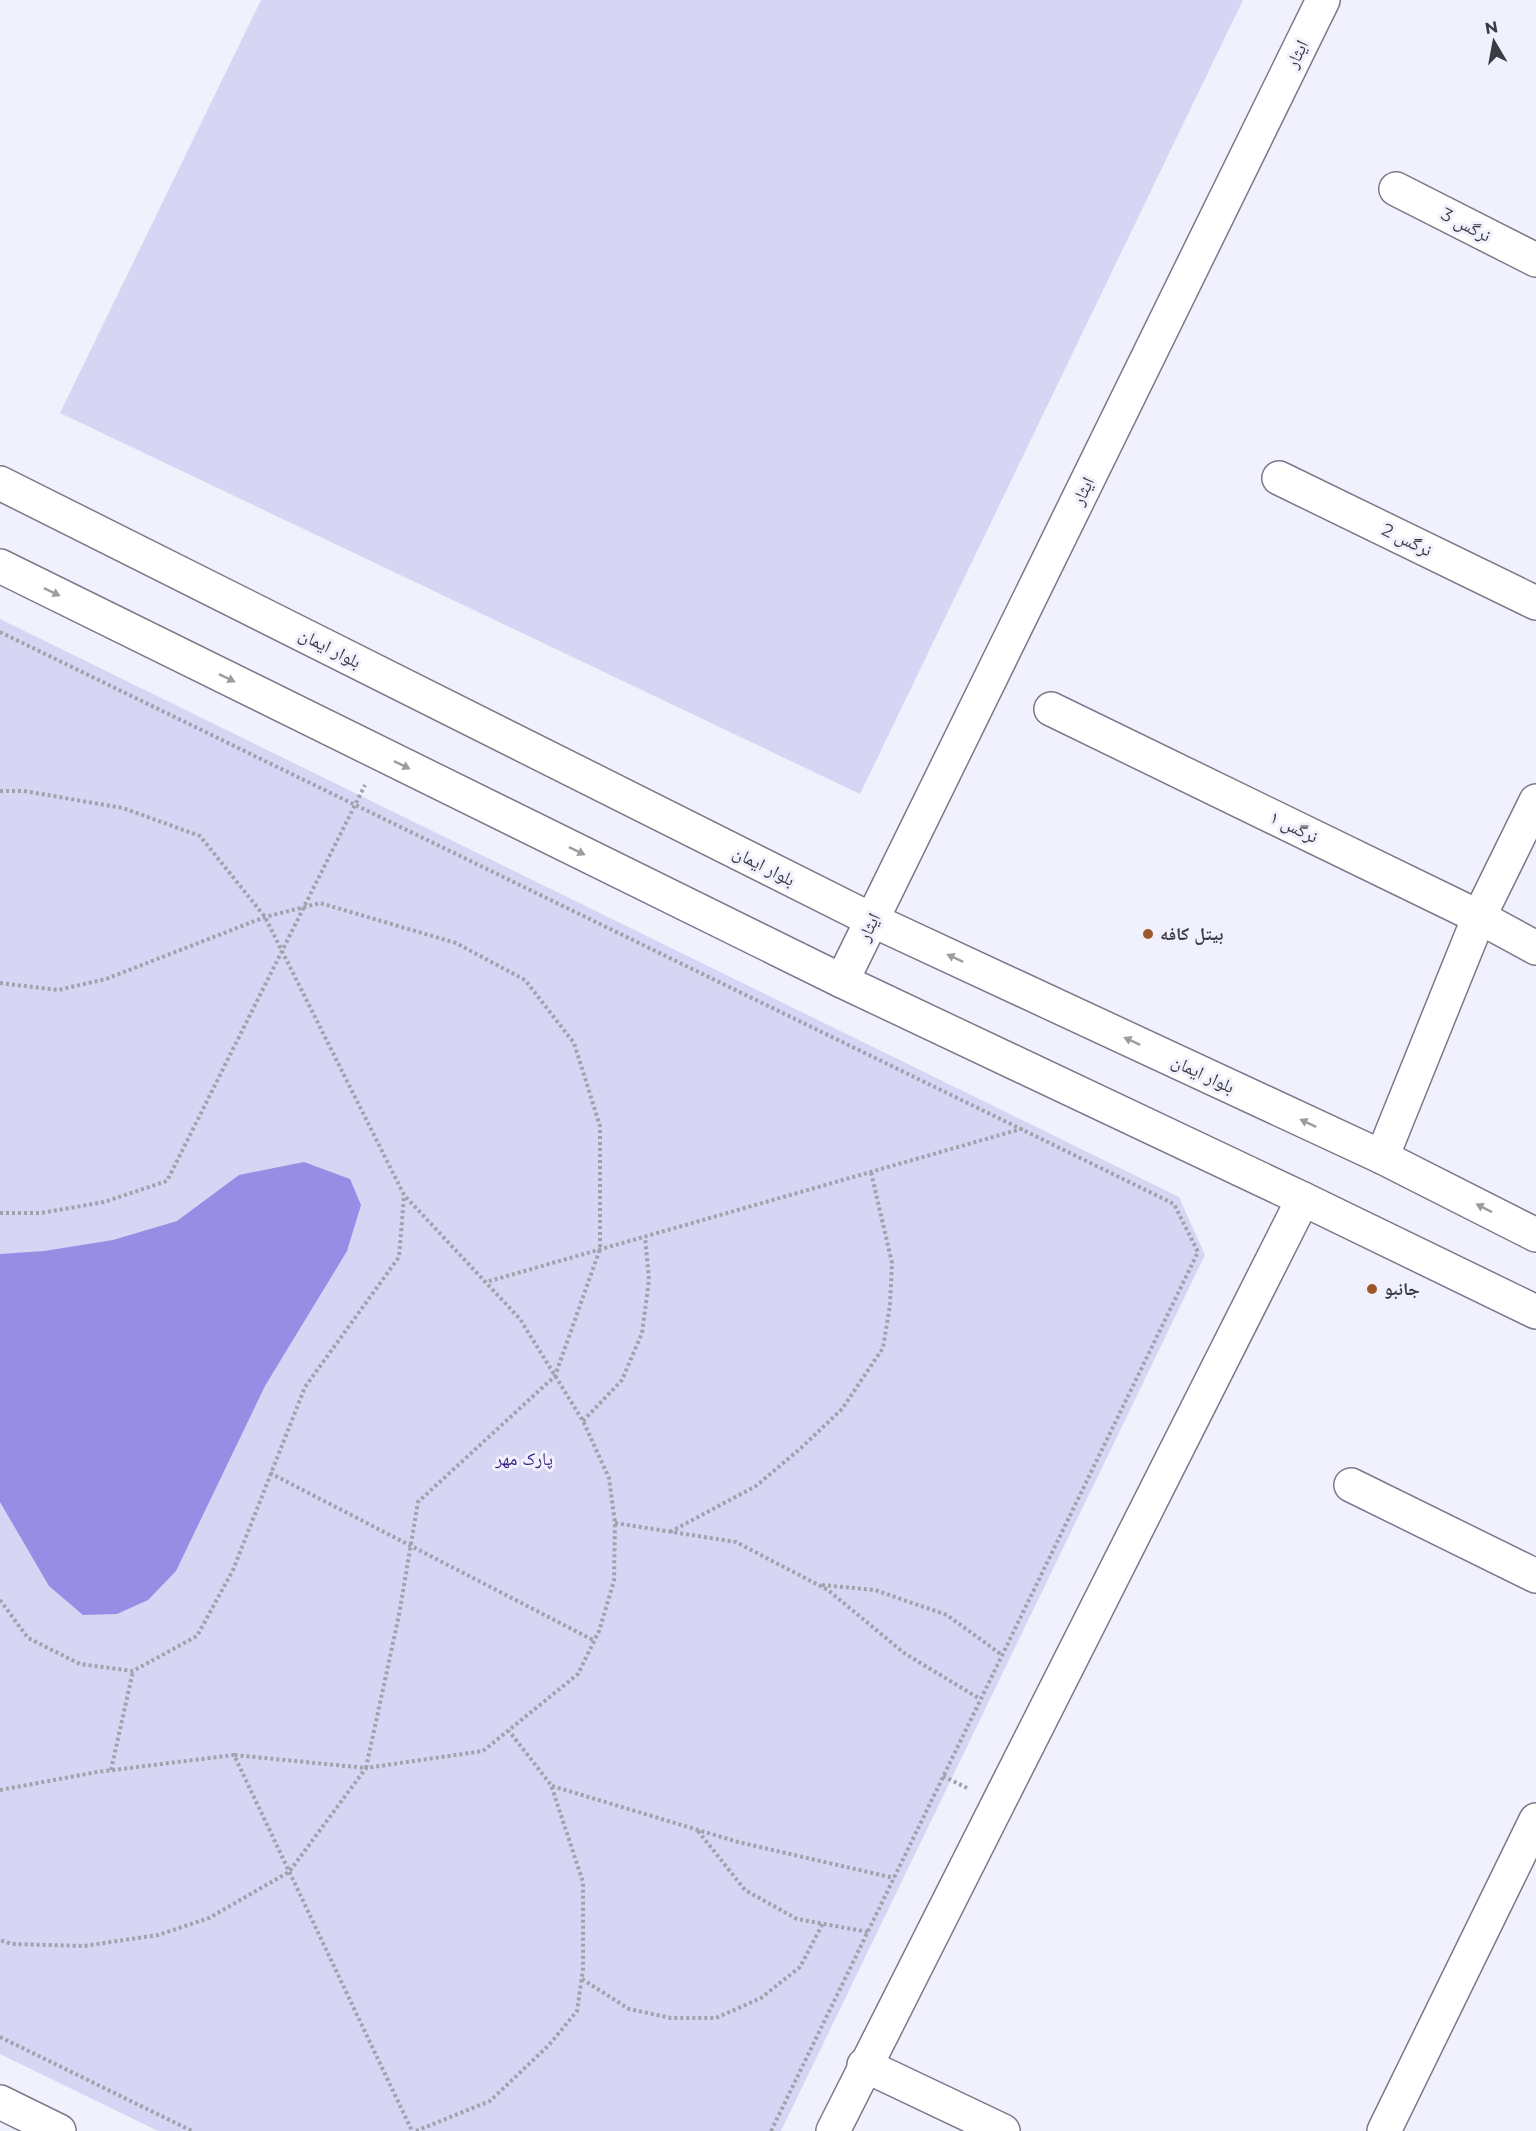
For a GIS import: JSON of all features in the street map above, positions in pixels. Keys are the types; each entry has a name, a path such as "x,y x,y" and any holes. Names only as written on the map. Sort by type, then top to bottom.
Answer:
{"street":[{"name":"ایثار","path":"842,981 1323,0"},
{"name":"نرگس 3","path":"1396,189 1536,260"},
{"name":"نرگس 2","path":"1279,478 1536,603"},
{"name":"بلوار ایمان","path":"0,483 872,920 1382,1157 1536,1235"},
{"path":"0,566 842,981 1303,1198 1536,1312"},
{"name":"نرگس ۱","path":"1051,709 1479,917 1536,948"},
{"path":"1382,1157 1479,917 1536,801"},
{"path":"833,2131 864,2065 1303,1198"},
{"path":"1351,1485 1536,1576"},
{"path":"1384,2131 1536,1820"},
{"path":"864,2065 1003,2131"},
{"path":"0,2102 59,2131"}],"path":[{"path":"0,632 1174,1204 1197,1252 771,2131"},
{"path":"0,791 24,790 123,808 200,836 266,917 404,1195 520,1319 583,1421 609,1478 615,1523 614,1581 595,1641 578,1674 483,1751 366,1768 234,1755 111,1771 0,1790"},
{"path":"0,1213 40,1213 104,1202 167,1181 354,804"},
{"path":"0,983 58,990 106,979 266,917 320,903 456,943 525,980 574,1043 600,1126 600,1250 555,1376 418,1502 399,1615 366,1768 289,1872 209,1918 158,1935 84,1946 12,1944 0,1940"},
{"path":"486,1282 1021,1129"},
{"path":"670,1532 756,1486 801,1448 842,1409 883,1348 890,1305 892,1263 871,1172"},
{"path":"0,1600 27,1638 80,1664 133,1671 197,1636 233,1570 305,1387 399,1257 404,1195"},
{"path":"583,1421 622,1380 642,1333 649,1280 645,1237"},
{"path":"270,1473 595,1641"},
{"path":"615,1523 736,1542 828,1590 904,1653 980,1699"},
{"path":"820,1585 875,1590 947,1615 1002,1654"},
{"path":"111,1771 133,1671"},
{"path":"234,1755 414,2131 490,2101 549,2045 577,2012 582,1979 583,1882 551,1785 509,1731"},
{"path":"551,1785 738,1842 894,1878"},
{"path":"698,1831 745,1890 797,1919 868,1932"},
{"path":"582,1979 629,2009 671,2018 716,2018 761,1998 800,1967 823,1923"},
{"path":"0,2037 192,2131"}],"green space":[{"path":"261,0 1243,0 860,794 60,413"},
{"name":"پارک مهر","path":"0,619 1179,1197 1205,1255 781,2131 158,2131 0,2054"}],"shaded area":[{"path":"304,1162 350,1179 361,1205 347,1251 265,1386 176,1571 148,1600 117,1614 83,1615 49,1586 0,1502 0,1254 44,1251 113,1240 177,1221 239,1175"}],"place":[{"name":"بیتل کافه","path":"1148,934"},
{"name":"جانبو","path":"1372,1289"}]}
